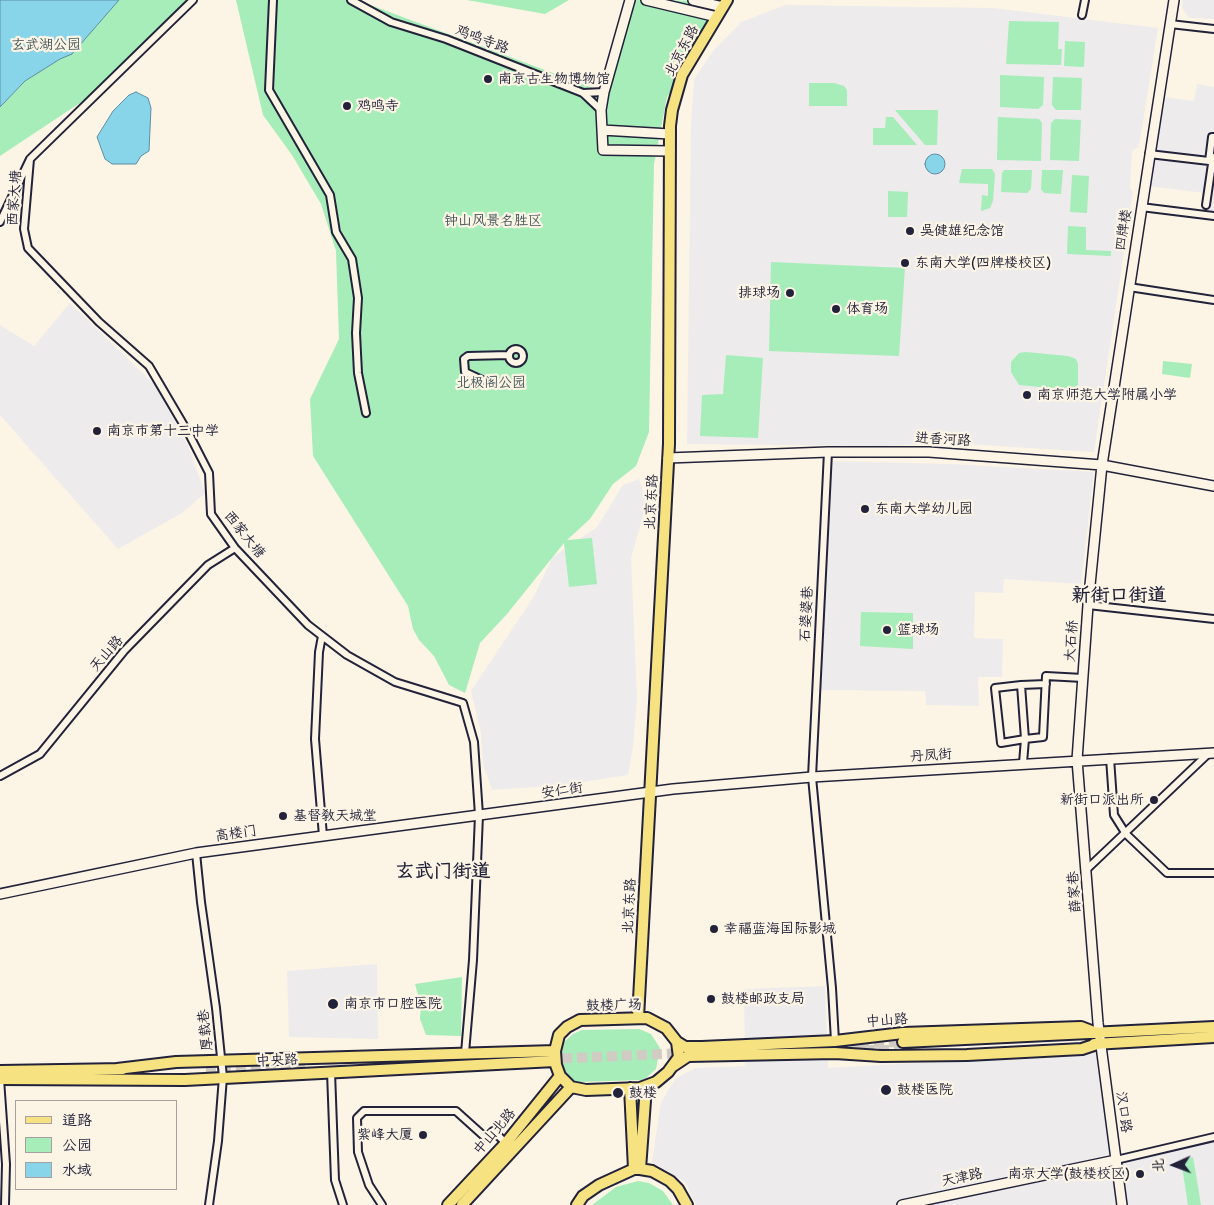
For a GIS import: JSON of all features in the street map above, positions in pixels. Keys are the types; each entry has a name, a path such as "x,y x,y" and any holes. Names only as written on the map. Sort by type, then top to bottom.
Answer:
{"main road":[{"name":"北京东路","path":"638,1018 668,458 670,134 672,110 682,75 725,2"},
{"name":"鼓楼广场","path":"555,1056 560,1035 580,1020 647,1018 660,1024 677,1042"},
{"name":"中山路","path":"677,1042 685,1047 702,1047 835,1041 903,1034 1081,1027 1099,1033"},
{"name":"中山路","path":"1099,1033 1062,1036 903,1046 1214,1027"},
{"path":"555,1056 560,1076 571,1087 586,1090 646,1087 656,1082 673,1066 688,1056 835,1053 881,1056 967,1055 1082,1049 1099,1033 1214,1038"},
{"path":"673,1066 679,1056 677,1042"},
{"name":"中央路","path":"117,1069 176,1062 465,1053 555,1056"},
{"name":"中央路","path":"0,1078 185,1080 555,1056"},
{"name":"中央路","path":"0,1071 206,1070 0,1078"},
{"name":"中山北路","path":"448,1205 506,1143 560,1076"},
{"name":"中山北路","path":"462,1205 571,1087"},
{"path":"637,1169 646,1087"},
{"path":"630,1088 637,1169"},
{"path":"577,1205 583,1196 599,1185 637,1169 652,1171 670,1181 678,1189 687,1205"}],"street":[{"path":"0,222 30,159 193,0"},
{"path":"273,0 269,90 330,195 336,232 352,259 358,298 356,333 358,373 366,412"},
{"name":"鸡鸣寺路","path":"350,0 391,22 446,39 583,93 601,110"},
{"path":"630,0 604,92 601,110 603,150 670,151"},
{"path":"646,0 717,17"},
{"path":"693,0 725,2"},
{"path":"1082,15 1085,0"},
{"name":"四牌楼","path":"1102,465 1174,0"},
{"path":"1170,24 1214,29"},
{"path":"583,93 604,92"},
{"path":"602,130 670,134"},
{"path":"1149,154 1208,161 1212,137 1214,137"},
{"path":"1206,205 1214,152"},
{"name":"西家大塘","path":"30,159 24,229 28,248 99,322 149,366 189,434 209,474 211,514 235,548 308,625 347,655 394,682 463,702 474,742 479,815"},
{"path":"1141,207 1214,216"},
{"path":"1129,287 1214,300"},
{"path":"482,380 465,372 464,359 468,356 509,355"},
{"name":"进香河路","path":"668,458 828,452 929,452 1102,465 1214,486"},
{"name":"石婆婆巷","path":"828,452 812,777 832,988 835,1041"},
{"name":"大石桥","path":"1077,760 1088,605 1102,465"},
{"name":"天山路","path":"0,776 40,754 124,651 208,564 235,548"},
{"path":"1088,605 1214,619"},
{"path":"322,636 318,652 315,739 323,836"},
{"path":"1046,684 995,688 1001,743 1043,737 1046,684 1046,676 1083,678"},
{"path":"1021,685 1025,739 1024,763"},
{"path":"1087,869 1212,752"},
{"name":"丹凤街","path":"650,792 812,777 1212,752"},
{"path":"1110,758 1114,815 1126,834 1167,873 1214,873"},
{"name":"薛家巷","path":"1077,760 1099,1033"},
{"name":"安仁街","path":"479,815 650,792"},
{"path":"465,1053 473,960 479,815"},
{"name":"高楼门","path":"0,894 196,853 479,815"},
{"name":"厚载巷","path":"196,853 223,1077 218,1141 209,1205"},
{"name":"汉口路","path":"1099,1033 1122,1205"},
{"path":"331,1072 335,1180 343,1205"},
{"path":"0,1078 6,1164 2,1187 5,1205"},
{"path":"382,1205 369,1185 358,1152 358,1118 364,1111 456,1111 462,1114 486,1138 493,1131 506,1143"},
{"path":"1116,1160 1214,1137"},
{"name":"天津路","path":"902,1205 1116,1160"}],"shaded area":[{"path":"1183,0 1214,0 1214,19 1189,18 1182,8"},
{"name":"东南大学(四牌楼校区)","path":"785,5 993,8 1158,28 1139,147 1132,151 1130,188 1133,192 1094,452 949,443 882,446 687,444 691,125 694,79 714,50 741,22"},
{"path":"1197,84 1214,87 1214,211 1203,209 1205,193 1149,186 1163,97 1194,101"},
{"name":"南京市第十三中学","path":"70,303 155,385 188,446 205,493 182,513 118,549 0,415 0,325 34,346"},
{"path":"831,461 951,464 1094,472 1081,584 1004,579 1003,593 975,592 974,638 1003,639 1002,677 978,677 979,706 926,705 925,691 820,690"},
{"path":"639,479 647,502 631,558 637,698 633,747 628,775 563,785 492,790 483,764 481,733 471,691 533,598 553,557 597,527 623,485"},
{"name":"南京市口腔医院","path":"377,964 378,1039 289,1037 287,971"},
{"name":"鼓楼医院","path":"825,986 828,1068 1006,1058 1098,1050 1114,1159 902,1205 696,1205 685,1182 652,1162 661,1102 676,1078 695,1068 745,1066 744,989"},
{"name":"南京大学(鼓楼校区)","path":"1214,1139 1214,1205 926,1205 1024,1184"}],"green space":[{"name":"玄武湖公园","path":"0,0 193,0 116,79 0,156"},
{"name":"北极阁公园","path":"236,0 357,0 604,92 629,0 727,1 667,97 654,164 649,432 636,466 613,484 590,519 567,540 592,538 597,584 569,587 564,543 507,614 480,643 465,693 449,685 434,656 419,640 413,629 408,606 313,456 310,399 339,339 336,251 321,204 292,155 263,115"},
{"path":"467,0 569,0 545,14"},
{"path":"1009,21 1059,22 1058,49 1062,49 1061,65 1006,64"},
{"path":"1065,41 1085,42 1084,67 1064,66"},
{"path":"1000,75 1044,77 1043,105 1038,109 1000,107"},
{"path":"1053,77 1082,78 1081,110 1056,110 1052,105"},
{"path":"809,83 834,83 844,86 847,90 847,106 809,106"},
{"path":"895,110 938,110 937,145 925,145"},
{"path":"886,117 893,117 917,145 873,145 873,128 885,128"},
{"path":"998,117 1039,119 1042,123 1041,161 997,160"},
{"path":"1055,119 1081,120 1079,161 1050,160 1051,123"},
{"path":"962,169 992,169 995,174 993,201 990,208 981,211 982,195 988,196 988,184 959,183"},
{"path":"1004,170 1032,170 1031,189 1027,193 1001,192 1002,173"},
{"path":"1042,170 1063,170 1061,194 1044,193 1041,189"},
{"path":"1072,175 1089,176 1087,213 1070,212"},
{"path":"888,191 908,192 907,217 888,217"},
{"path":"1068,226 1086,227 1086,250 1111,251 1111,256 1067,254"},
{"name":"体育场","path":"771,262 905,268 899,356 769,351"},
{"path":"1019,353 1068,356 1076,359 1078,364 1078,385 1071,390 1019,385 1011,372 1011,362"},
{"path":"726,355 763,358 758,438 700,436 702,395 723,394"},
{"path":"1163,361 1192,364 1190,378 1162,374"},
{"name":"篮球场","path":"861,612 913,613 913,649 860,646"},
{"path":"462,977 461,1036 426,1035 420,1019 421,1005 415,984"},
{"path":"639,1029 651,1034 660,1048 656,1069 646,1078 641,1080 579,1082 573,1080 564,1070 560,1056 561,1049 565,1041 573,1034 582,1030"},
{"path":"1193,1157 1201,1205 1188,1205 1181,1160"},
{"path":"638,1181 649,1183 663,1191 673,1205 592,1205 616,1187"}],"water":[{"path":"0,0 119,0 72,54 60,59 25,81 0,107"},
{"path":"136,92 148,98 151,108 149,151 141,156 136,164 112,164 105,159 97,137 113,111 129,95"},
{"path":"931,154 939,154 945,160 945,168 939,174 931,174 925,168 925,160"}],"tunnel":[{"path":"859,1043 903,1042"},
{"path":"849,1050 903,1050"},
{"path":"547,1059 687,1053"},
{"path":"206,1073 305,1069"}],"place":[{"name":"南京古生物博物馆","path":"488,79"},
{"name":"鸡鸣寺","path":"347,106"},
{"name":"吴健雄纪念馆","path":"910,231"},
{"name":"东南大学(四牌楼校区)","path":"905,263"},
{"name":"排球场","path":"790,293"},
{"name":"体育场","path":"836,309"},
{"name":"南京师范大学附属小学","path":"1027,395"},
{"name":"南京市第十三中学","path":"97,431"},
{"name":"东南大学幼儿园","path":"865,509"},
{"name":"篮球场","path":"887,630"},
{"name":"新街口派出所","path":"1154,800"},
{"name":"基督教天城堂","path":"283,816"},
{"name":"幸福蓝海国际影城","path":"714,929"},
{"name":"鼓楼邮政支局","path":"711,999"},
{"name":"南京市口腔医院","path":"333,1004"},
{"name":"鼓楼医院","path":"886,1090"},
{"name":"鼓楼","path":"618,1093"},
{"name":"紫峰大厦","path":"423,1135"},
{"name":"南京大学(鼓楼校区)","path":"1140,1174"}],"district":[{"name":"新街口街道","path":"1119,596"},
{"name":"玄武门街道","path":"443,872"}],"park label":[{"name":"钟山风景名胜区","path":"493,221"}]}
